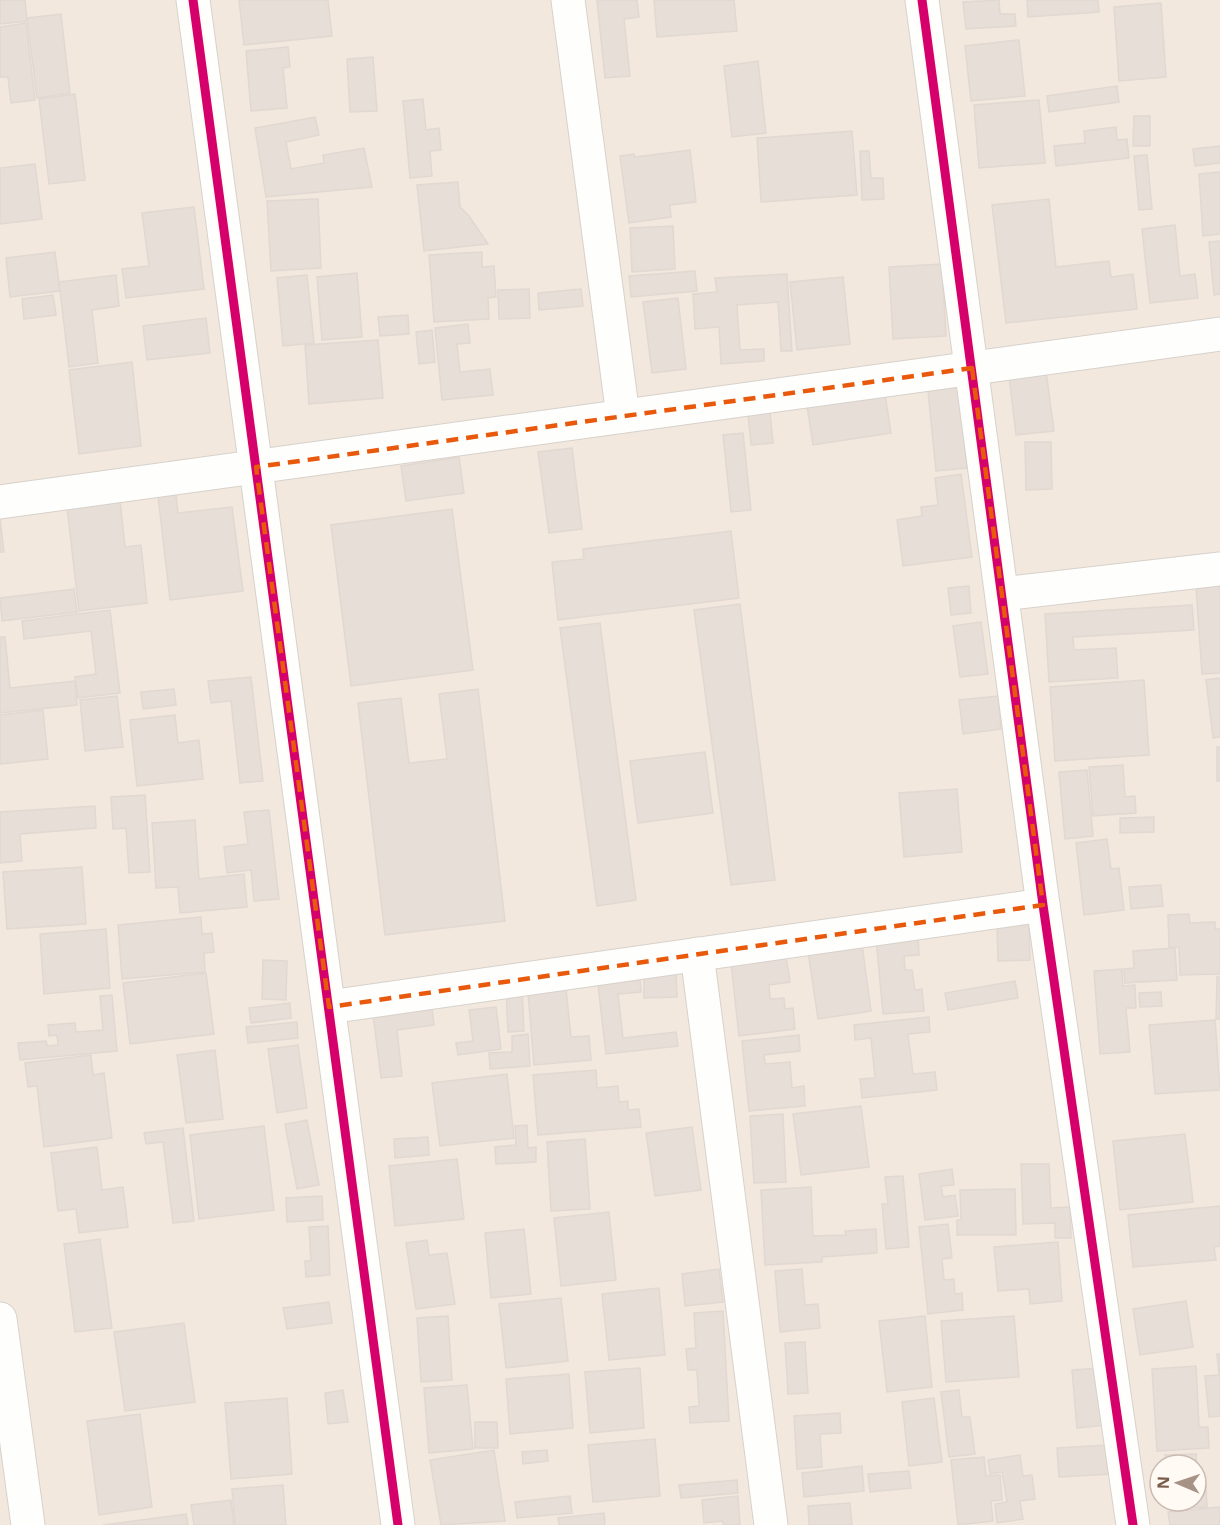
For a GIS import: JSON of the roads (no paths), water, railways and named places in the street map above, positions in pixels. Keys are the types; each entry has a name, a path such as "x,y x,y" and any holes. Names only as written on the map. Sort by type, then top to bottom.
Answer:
{"street":[{"path":"193,0 398,1525"},
{"path":"568,0 623,416"},
{"path":"922,0 1043,905 1133,1525"},
{"path":"0,502 1220,334"},
{"path":"1002,594 1220,569"},
{"path":"329,1006 1043,905"},
{"path":"697,954 771,1525"},
{"path":"0,1319 28,1525"}]}
